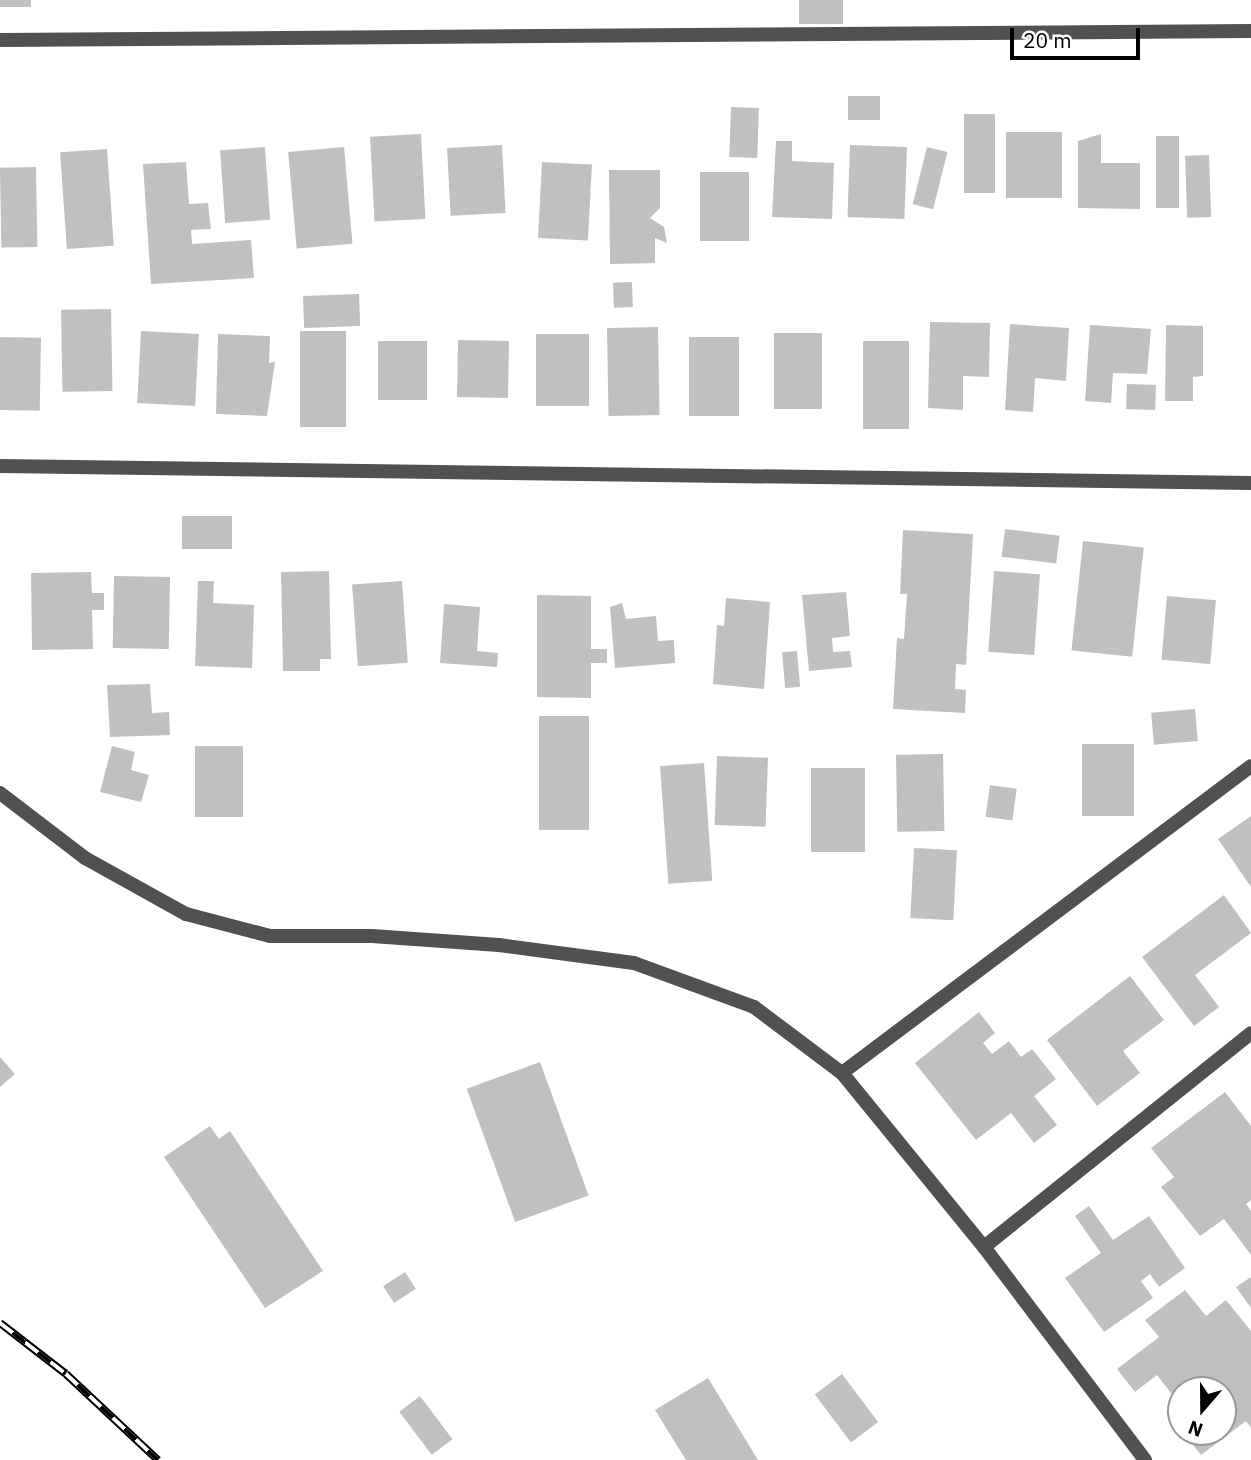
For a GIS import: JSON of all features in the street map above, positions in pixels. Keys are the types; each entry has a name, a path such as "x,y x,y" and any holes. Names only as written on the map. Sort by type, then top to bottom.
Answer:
{"street":[{"path":"0,40 1251,31"},
{"path":"0,466 1251,483"},
{"path":"842,1073 1251,766"},
{"path":"0,793 85,858 186,914 270,936 372,936 487,944 634,963 754,1007 842,1073 984,1247 1145,1460"},
{"path":"984,1247 1251,1033"}],"building":[{"path":"0,0 31,0 31,7 0,7"},
{"path":"799,0 843,0 843,24 799,24"},
{"path":"848,96 880,96 880,120 848,120"},
{"path":"731,107 759,108 757,158 729,157"},
{"path":"964,114 995,114 995,193 964,193"},
{"path":"1006,132 1062,132 1062,198 1006,198"},
{"path":"421,134 425,219 375,222 370,137"},
{"path":"1101,134 1101,163 1140,163 1140,209 1078,208 1078,141"},
{"path":"1156,136 1179,136 1179,208 1156,208"},
{"path":"776,141 792,141 792,161 834,163 832,219 772,217"},
{"path":"502,145 506,213 451,216 447,148"},
{"path":"850,145 907,147 904,219 847,217"},
{"path":"265,147 270,220 225,223 220,150"},
{"path":"344,147 352,244 297,249 288,152"},
{"path":"927,147 947,152 933,209 913,204"},
{"path":"107,149 114,246 67,249 60,152"},
{"path":"1209,155 1211,217 1187,218 1185,156"},
{"path":"186,162 189,204 208,203 211,229 191,230 192,244 251,240 254,278 151,284 143,164"},
{"path":"542,162 592,165 588,241 538,238"},
{"path":"36,167 37,247 1,248 0,168"},
{"path":"609,170 660,170 660,208 650,218 664,227 667,243 655,238 655,263 610,264"},
{"path":"700,172 749,172 749,241 700,241"},
{"path":"632,282 633,307 614,308 613,283"},
{"path":"359,294 360,326 304,328 303,296"},
{"path":"111,309 112,391 62,392 61,310"},
{"path":"930,322 990,323 989,377 963,376 963,410 928,408"},
{"path":"1010,324 1069,328 1066,381 1035,378 1033,412 1005,410"},
{"path":"1090,325 1151,329 1147,374 1113,373 1111,403 1085,401"},
{"path":"1166,325 1203,326 1203,376 1193,377 1193,401 1165,401"},
{"path":"658,327 660,415 609,416 607,328"},
{"path":"141,331 199,334 195,406 137,403"},
{"path":"300,331 346,331 346,427 300,427"},
{"path":"774,333 822,333 822,409 774,409"},
{"path":"218,334 270,336 269,363 275,362 267,416 216,414"},
{"path":"536,334 589,334 589,406 536,406"},
{"path":"0,337 41,338 40,411 0,410"},
{"path":"689,337 739,337 739,416 689,416"},
{"path":"458,340 509,341 508,398 457,397"},
{"path":"378,341 427,341 427,400 378,400"},
{"path":"863,341 909,341 909,429 863,429"},
{"path":"1127,384 1156,385 1155,410 1126,409"},
{"path":"182,516 232,516 232,549 182,549"},
{"path":"1005,529 1060,536 1056,563 1002,557"},
{"path":"903,530 973,534 966,665 956,664 955,689 966,690 965,713 893,709 897,638 904,639 907,594 900,594"},
{"path":"1083,541 1144,547 1132,657 1072,650"},
{"path":"329,571 331,659 320,659 320,671 283,671 281,572"},
{"path":"994,571 1040,574 1034,655 988,652"},
{"path":"91,572 92,593 104,593 104,610 92,610 93,649 32,650 31,573"},
{"path":"114,576 170,577 169,649 113,648"},
{"path":"198,581 214,581 213,603 254,605 252,668 195,666"},
{"path":"402,581 408,663 358,666 352,584"},
{"path":"846,592 850,636 832,638 833,652 850,651 852,667 809,671 802,595"},
{"path":"537,595 591,596 591,649 607,649 607,663 591,663 591,698 537,697"},
{"path":"1167,596 1216,600 1210,664 1161,660"},
{"path":"726,598 770,602 764,689 713,684 717,625 724,626"},
{"path":"622,603 626,619 656,616 658,641 674,640 675,663 615,668 610,607"},
{"path":"444,604 480,607 477,651 498,653 497,667 440,663"},
{"path":"797,651 800,687 785,688 782,652"},
{"path":"150,684 152,713 169,712 170,735 110,737 107,685"},
{"path":"1195,709 1198,741 1154,745 1151,713"},
{"path":"539,716 589,716 589,830 539,830"},
{"path":"1082,744 1134,744 1134,816 1082,816"},
{"path":"112,746 135,752 131,770 149,775 141,802 100,792"},
{"path":"195,746 243,746 243,817 195,817"},
{"path":"943,754 944,831 897,832 896,755"},
{"path":"717,756 768,758 766,827 715,825"},
{"path":"704,763 712,881 668,884 660,766"},
{"path":"811,768 865,768 865,852 811,852"},
{"path":"990,785 1017,789 1012,820 986,817"},
{"path":"1251,816 1251,887 1218,839"},
{"path":"914,848 957,850 953,920 910,918"},
{"path":"1224,895 1251,933 1195,975 1219,1007 1194,1026 1142,957"},
{"path":"1130,976 1164,1020 1123,1051 1140,1073 1097,1106 1047,1040"},
{"path":"979,1012 995,1033 983,1043 992,1054 1009,1041 1021,1057 1032,1049 1056,1079 1034,1096 1057,1125 1034,1143 1011,1113 976,1140 915,1063"},
{"path":"0,1057 15,1074 0,1087"},
{"path":"540,1062 589,1195 515,1222 467,1089"},
{"path":"1225,1092 1251,1126 1251,1200 1246,1204 1251,1211 1251,1255 1224,1219 1200,1236 1161,1187 1174,1177 1151,1148"},
{"path":"210,1126 219,1139 230,1131 323,1271 265,1308 164,1157"},
{"path":"1089,1206 1113,1240 1149,1216 1185,1268 1159,1287 1150,1274 1141,1281 1153,1298 1104,1332 1065,1278 1101,1253 1075,1216"},
{"path":"405,1272 416,1289 394,1303 383,1286"},
{"path":"1251,1277 1251,1308 1236,1287"},
{"path":"1185,1290 1206,1316 1226,1300 1251,1331 1251,1428 1246,1421 1237,1428 1237,1376 1167,1376 1167,1388 1157,1375 1135,1392 1117,1369 1159,1337 1145,1320"},
{"path":"842,1374 878,1422 851,1442 815,1394"},
{"path":"708,1378 758,1460 686,1460 655,1410"},
{"path":"420,1396 452,1439 432,1455 399,1412"},
{"path":"1194,1446 1213,1446 1201,1455"}],"railway":[{"path":"0,1323 66,1374 158,1460"}]}
